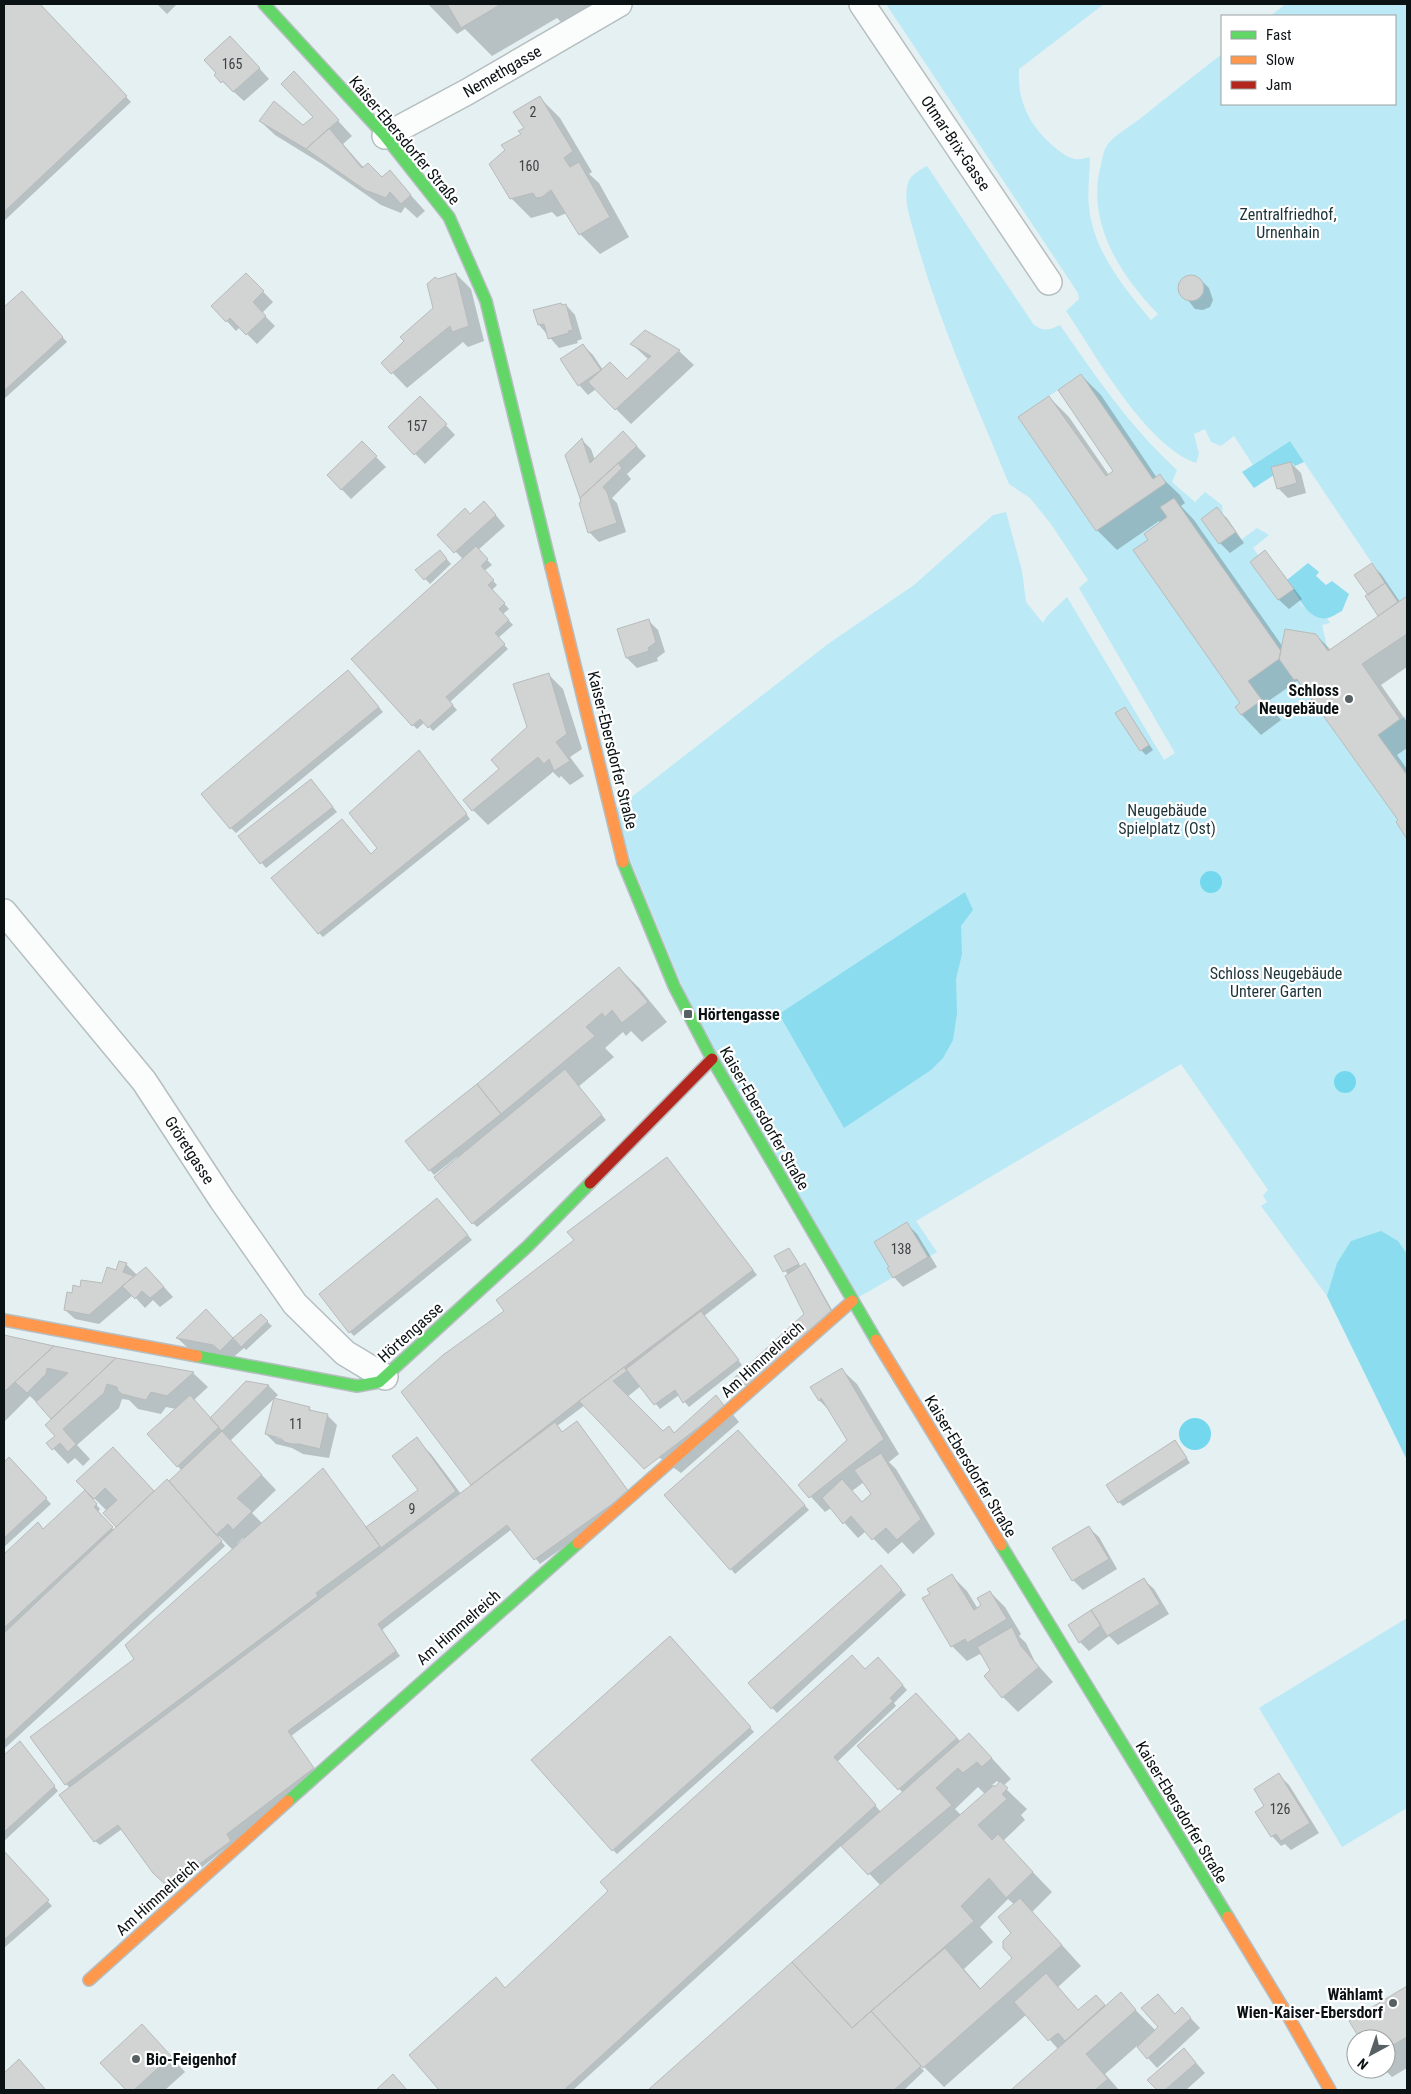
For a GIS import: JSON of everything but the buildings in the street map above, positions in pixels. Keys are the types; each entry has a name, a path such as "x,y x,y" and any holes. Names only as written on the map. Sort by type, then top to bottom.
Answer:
{"main road":[{"name":"Kaiser-Ebersdorfer Straße","path":"264,4 385,136 449,217 486,301 623,861 674,986 712,1059 852,1301 1272,1991 1330,2090"},
{"name":"Hörtengasse","path":"4,1320 357,1386 379,1382 528,1246 712,1059"},
{"name":"Am Himmelreich","path":"89,1980 408,1693 852,1301"}],"street":[{"name":"Nemethgasse","path":"385,136 467,92 619,4"},
{"name":"Otmar-Brix-Gasse","path":"862,4 1049,282"},
{"name":"Gröretgasse","path":"4,912 144,1082 222,1200 295,1304 345,1353 385,1377"}],"green space":[{"name":"Zentralfriedhof, Urnenhain","path":"886,4 1104,4 1019,69 1020,91 1022,101 1031,120 1052,145 1063,154 1072,158 1090,157 1088,201 1097,238 1111,268 1151,320 1158,314 1144,299 1120,266 1110,248 1098,210 1097,189 1100,169 1105,149 1111,140 1221,55 1221,105 1396,105 1396,15 1271,15 1286,4 1407,4 1407,596 1398,602 1290,441 1253,465 1234,436 1221,446 1211,442 1205,429 1194,434 1199,454 1196,463 1177,453 1158,438 1123,397 1066,311 1079,299 1078,293"},
{"path":"927,166 1034,325 1047,330 1060,325 1129,419 1177,470 1172,482 1195,502 1205,492 1222,505 1223,516 1241,540 1257,528 1269,535 1253,548 1258,555 1265,550 1294,589 1301,605 1317,617 1327,618 1330,623 1322,625 1328,651 1316,634 1285,629 1281,651 1174,498 1160,507 1167,517 1144,534 1148,540 1134,550 1240,703 1235,707 1240,715 1262,700 1248,681 1279,659 1294,680 1297,679 1398,820 1396,823 1407,839 1407,1460 1327,1296 1261,1206 1267,1202 1263,1195 1268,1190 1181,1064 916,1221 937,1252 852,1301 712,1059 611,813 828,644 914,585 993,515 1006,512 1022,571 1026,602 1043,623 1047,616 1067,597 1164,760 1175,753 1079,588 1088,580 1051,524 1030,498 1009,484 947,332 925,270 910,218 906,197 908,183 913,175","holes":["1081,374 1153,479 1160,474 1166,483 1096,531 1019,417"]},
{"path":"1407,715 1407,775 1378,735"},
{"path":"1407,1618 1407,1808 1342,1847 1259,1708"}],"shaded area":[{"path":"1290,441 1304,462 1295,466 1292,463 1254,488 1242,472"},
{"path":"1308,563 1319,572 1316,576 1326,585 1332,581 1349,594 1342,611 1328,618 1321,618 1314,616 1303,605 1287,580"},
{"path":"1211,871 1219,874 1222,882 1219,890 1211,893 1203,890 1200,882 1203,874"},
{"path":"965,892 973,910 961,926 962,954 956,979 957,1013 953,1040 943,1058 931,1070 844,1128 779,1014"},
{"path":"1345,1071 1353,1074 1356,1082 1353,1090 1345,1093 1337,1090 1334,1082 1337,1074"},
{"path":"1381,1231 1398,1241 1407,1254 1407,1460 1327,1296 1337,1263 1351,1241"},
{"path":"1195,1418 1201,1419 1206,1423 1210,1428 1210,1440 1206,1445 1201,1449 1195,1450 1189,1449 1184,1445 1180,1440 1179,1434 1180,1428 1184,1423 1189,1419"}],"traffic: fast":[{"path":"264,4 385,136 449,217 486,301 551,567"},
{"path":"623,862 674,986 712,1059 876,1340"},
{"path":"197,1356 357,1386 379,1382 528,1246 590,1183"},
{"path":"288,1801 578,1543"},
{"path":"1001,1545 1228,1917"}],"traffic: slow":[{"path":"551,567 623,862"},
{"path":"578,1543 852,1301"},
{"path":"4,1320 197,1356"},
{"path":"876,1340 1001,1545"},
{"path":"89,1980 288,1801"},
{"path":"1228,1917 1330,2090"}],"traffic: jam":[{"path":"590,1183 712,1059"}],"place":[{"name":"Schloss Neugebäude","path":"1349,699"},
{"name":"Hörtengasse","path":"688,1014"},
{"name":"Wählamt Wien-Kaiser-Ebersdorf","path":"1393,2003"},
{"name":"Bio-Feigenhof","path":"136,2059"}],"park label":[{"name":"Neugebäude Spielplatz (Ost)","path":"1167,819"},
{"name":"Schloss Neugebäude Unterer Garten","path":"1276,982"}]}
